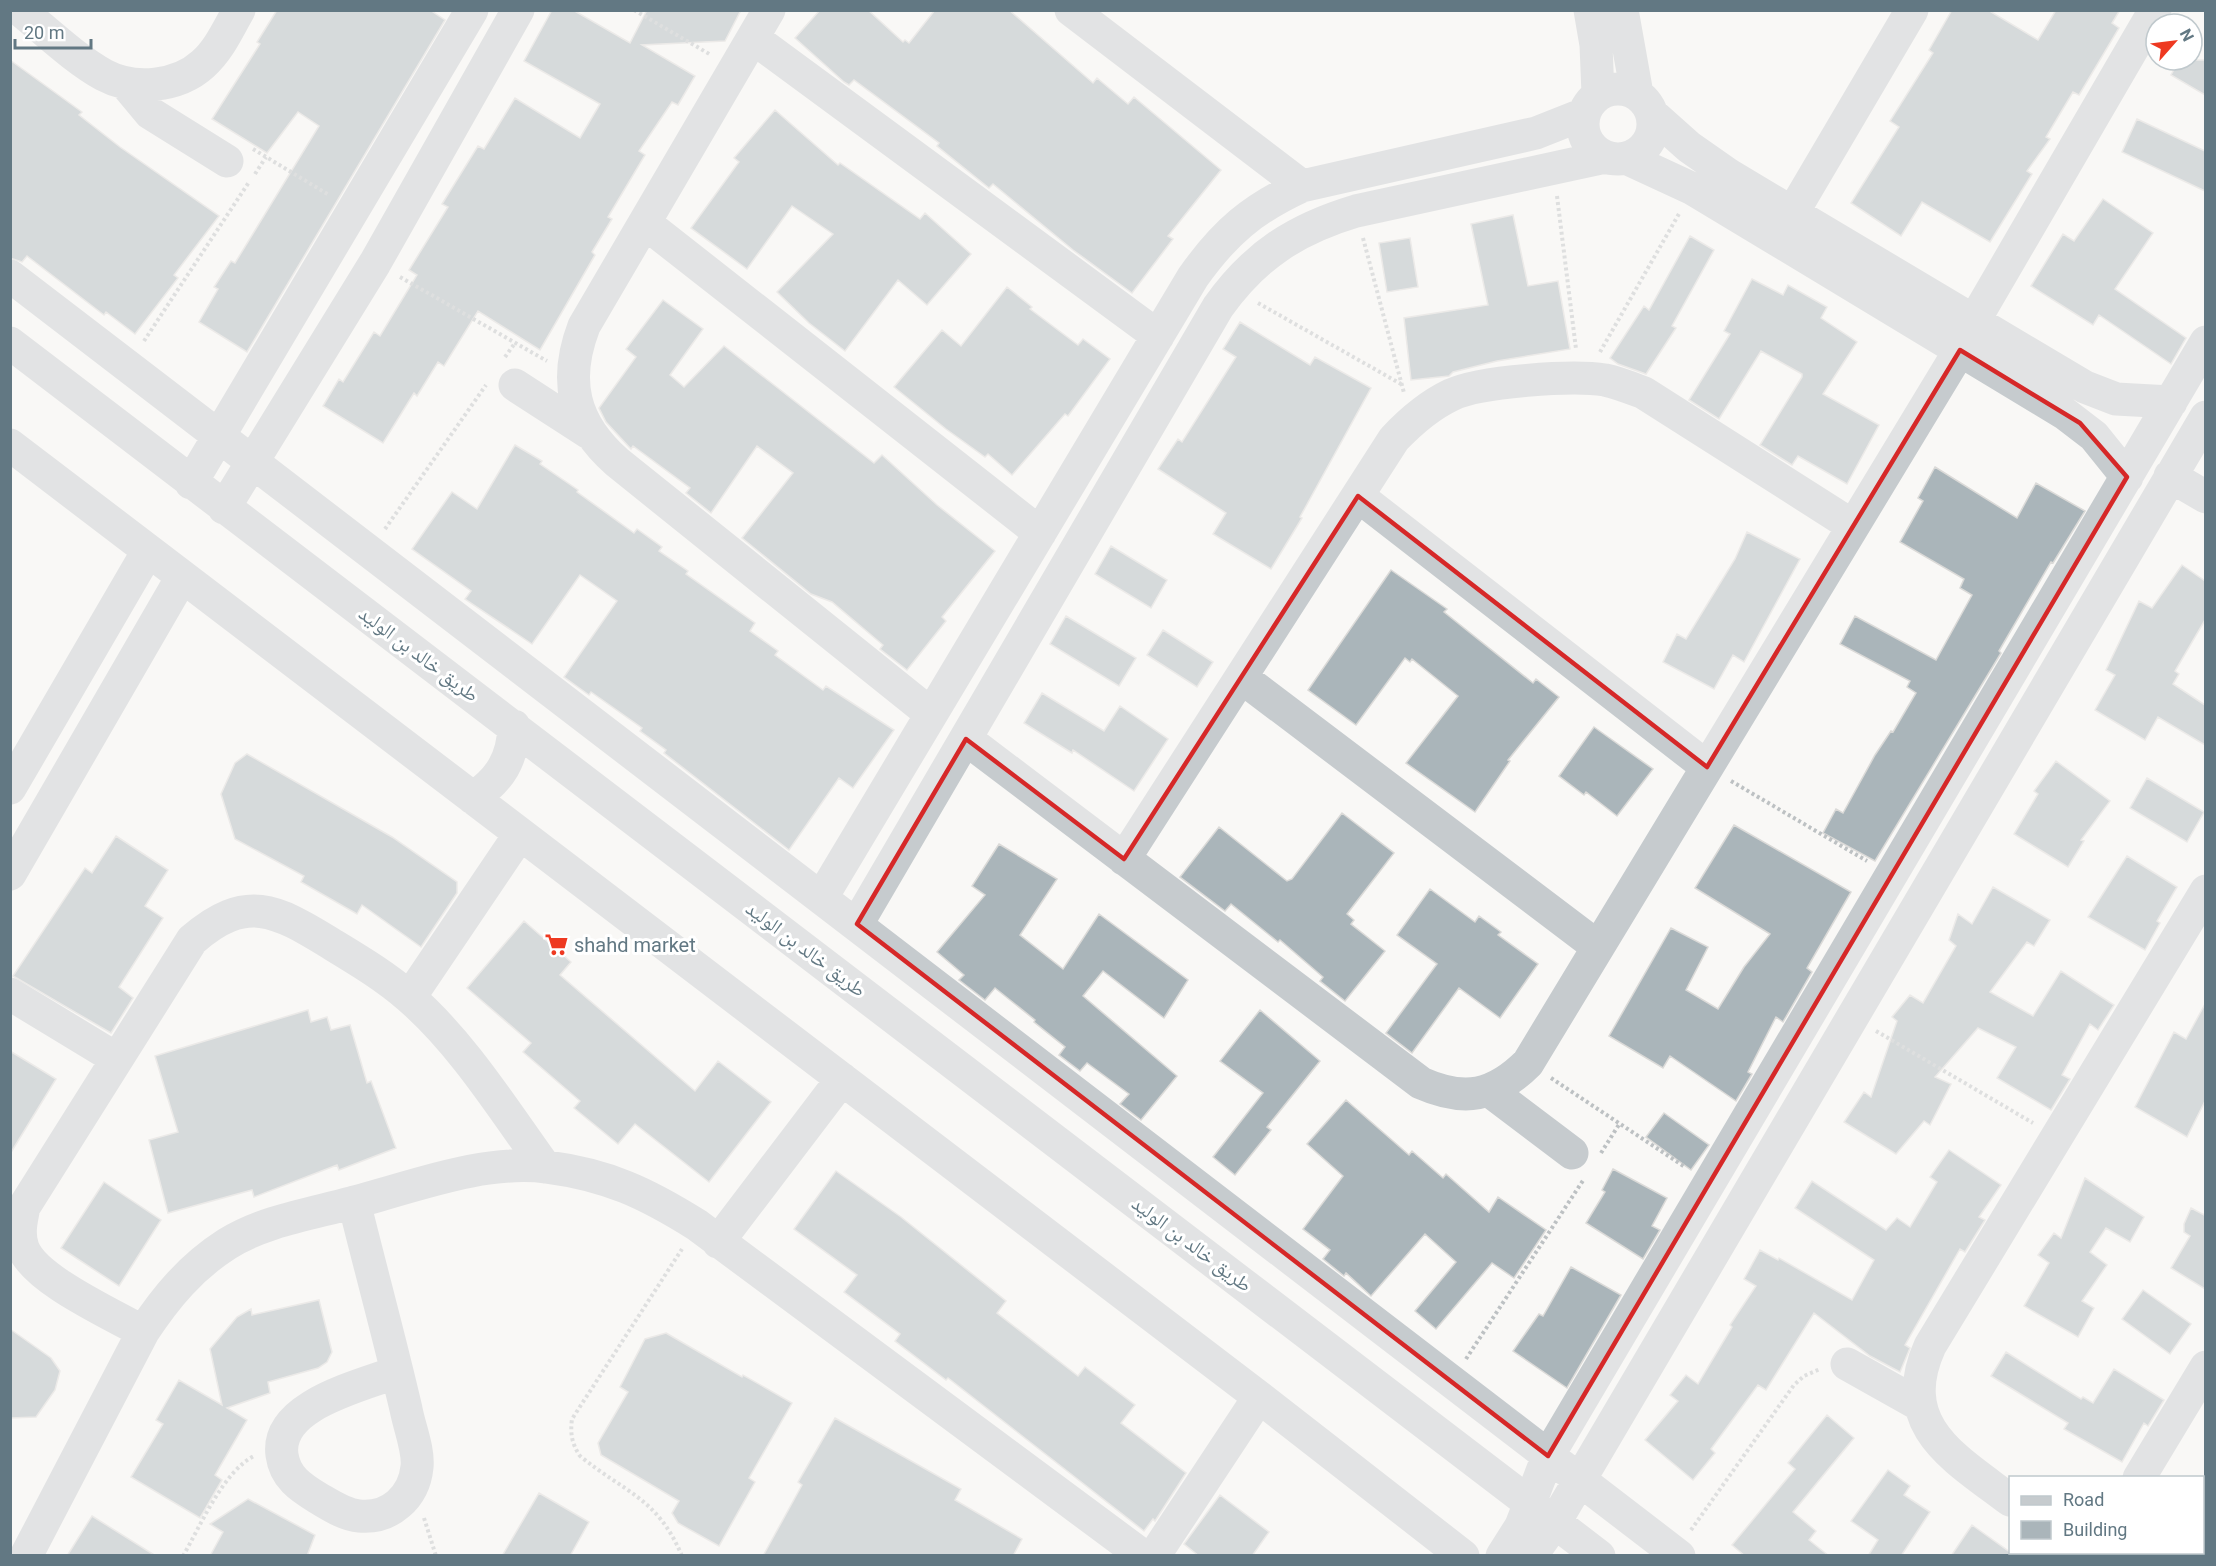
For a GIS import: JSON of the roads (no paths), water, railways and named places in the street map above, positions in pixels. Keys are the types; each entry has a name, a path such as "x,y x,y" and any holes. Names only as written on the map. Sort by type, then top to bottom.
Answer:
{"street":[{"path":"20,10 104,75 125,83 147,85 167,82 186,75 203,64 216,49 239,10"},
{"path":"191,483 472,10"},
{"path":"224,508 375,263 518,10"},
{"path":"1071,10 1302,186"},
{"path":"1590,10 1596,45 1591,104 1582,127 1586,139 1594,150 1693,189 2080,423 2127,477"},
{"path":"857,924 1232,288 1257,261 1287,239 1320,222 1356,211 1554,168 1616,158 1645,147 1653,125 1645,104 1622,10"},
{"path":"1793,212 1912,10"},
{"path":"1974,321 2155,10"},
{"path":"589,433 574,396 573,375 575,350 584,326 761,24 1158,336"},
{"path":"125,83 150,113 227,160"},
{"path":"822,897 1158,336 1214,247 1239,222 1269,201 1302,186 1536,133 1617,88 1645,104 1709,161 2100,394 2132,401 2171,402"},
{"path":"645,223 1040,533"},
{"path":"10,276 1677,1554"},
{"path":"1531,1556 1543,1512 1548,1456 2205,342"},
{"name":"طريق خالد بن الوليد","path":"10,343 1599,1556"},
{"path":"966,739 1420,1083 1451,1094 1467,1095 1490,1091 1511,1080 1528,1063 1960,350"},
{"path":"501,376 589,433 616,462 931,714"},
{"path":"1124,859 1394,439 1411,421 1431,406 1476,386 1582,378 1625,385 1644,393 1853,526"},
{"path":"1502,1556 1521,1526 1543,1512 1580,1481 2170,476 2197,450 2205,417"},
{"path":"10,445 1259,1397 1463,1556"},
{"path":"2170,476 2205,497"},
{"path":"1358,496 1707,767"},
{"path":"10,788 148,551"},
{"path":"10,874 182,577"},
{"path":"1241,677 1598,947"},
{"path":"473,798 487,788 504,768 513,743 514,726"},
{"path":"1946,783 1979,803"},
{"path":"410,997 520,834"},
{"path":"2009,1499 1937,1442 1927,1425 1920,1405 1918,1385 1922,1365 1930,1347 2205,891"},
{"path":"143,1332 49,1278 33,1266 23,1248 19,1227 24,1207 192,940 213,922 238,912 266,911 292,920 379,972 410,997 454,1043 545,1167"},
{"path":"10,994 117,1059"},
{"path":"708,1234 842,1079"},
{"path":"1490,1091 1585,1162"},
{"path":"26,1556 143,1332 173,1290 195,1268 228,1244 265,1226 465,1173 491,1168 545,1167 599,1176 650,1196 708,1234 1143,1556"},
{"path":"354,1202 397,1372 418,1464 414,1486 400,1504 380,1515 369,1516 358,1516 337,1509 300,1487 290,1477 283,1463 281,1448 285,1430 295,1416 310,1406 397,1372"},
{"path":"1847,1364 1920,1405"},
{"path":"2140,1476 2205,1367"},
{"path":"1154,1556 1259,1397"}],"place":[{"name":"shahd market","path":"556,945"}]}
